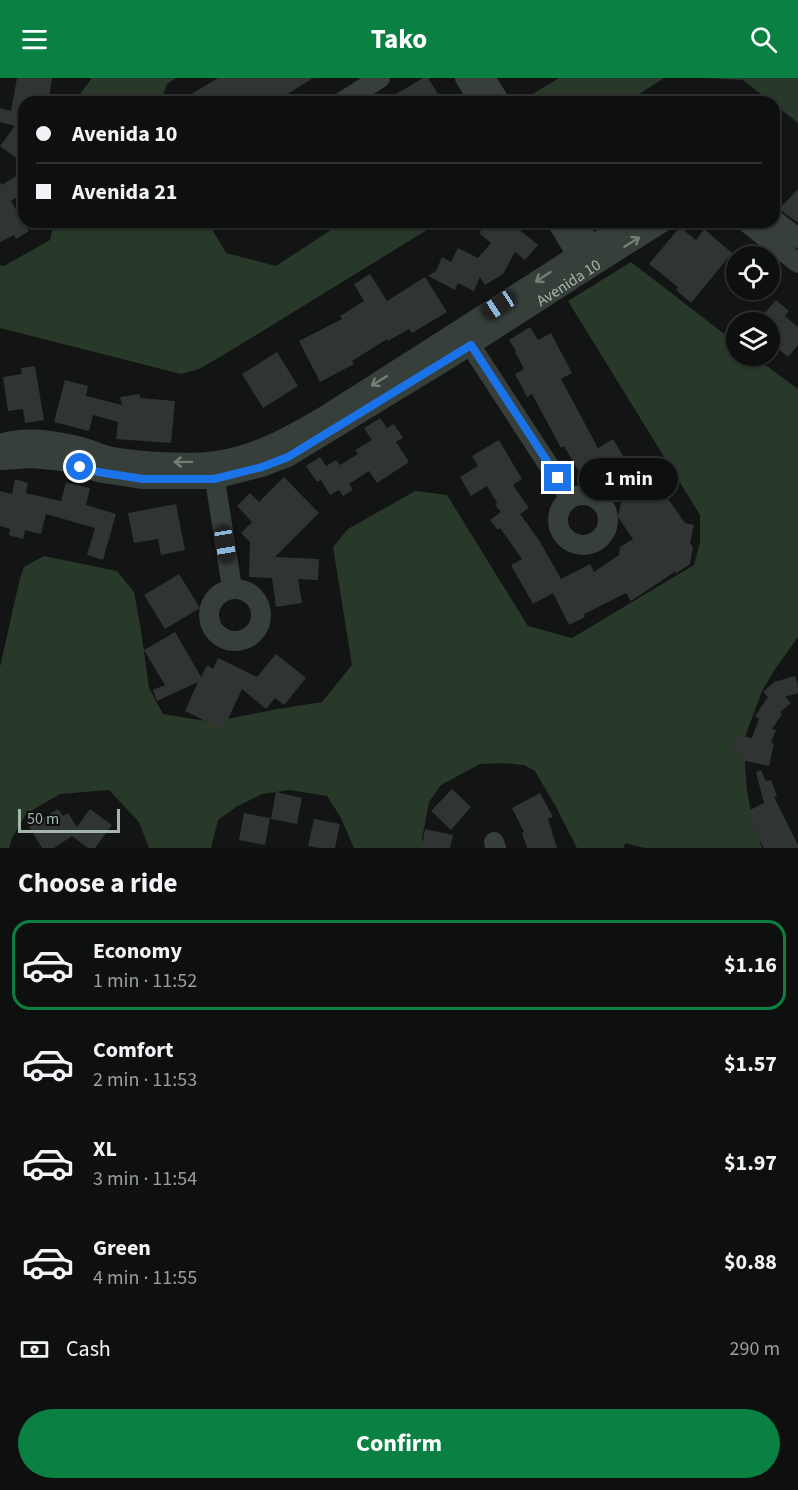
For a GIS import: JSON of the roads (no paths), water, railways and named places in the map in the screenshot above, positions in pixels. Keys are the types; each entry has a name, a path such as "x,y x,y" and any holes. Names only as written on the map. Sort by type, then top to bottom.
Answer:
{"street":[{"path":"352,96 380,78"},
{"path":"465,78 476,96"},
{"path":"485,78 496,96"},
{"path":"780,224 798,238"},
{"name":"Avenida 10","path":"562,228 589,258"},
{"name":"Avenida 10","path":"578,228 589,258"},
{"path":"589,258 622,228"},
{"path":"589,258 651,228"},
{"path":"754,228 798,263"},
{"name":"Avenida 10","path":"0,460 33,458 62,461 98,472 143,479 213,470 228,459 264,448 300,431 465,337 589,258"},
{"path":"465,337 570,498"},
{"name":"Avenida 10","path":"0,444 8,441 39,439 79,446 110,456 140,461 176,462 213,470"},
{"path":"213,470 232,588"}]}
